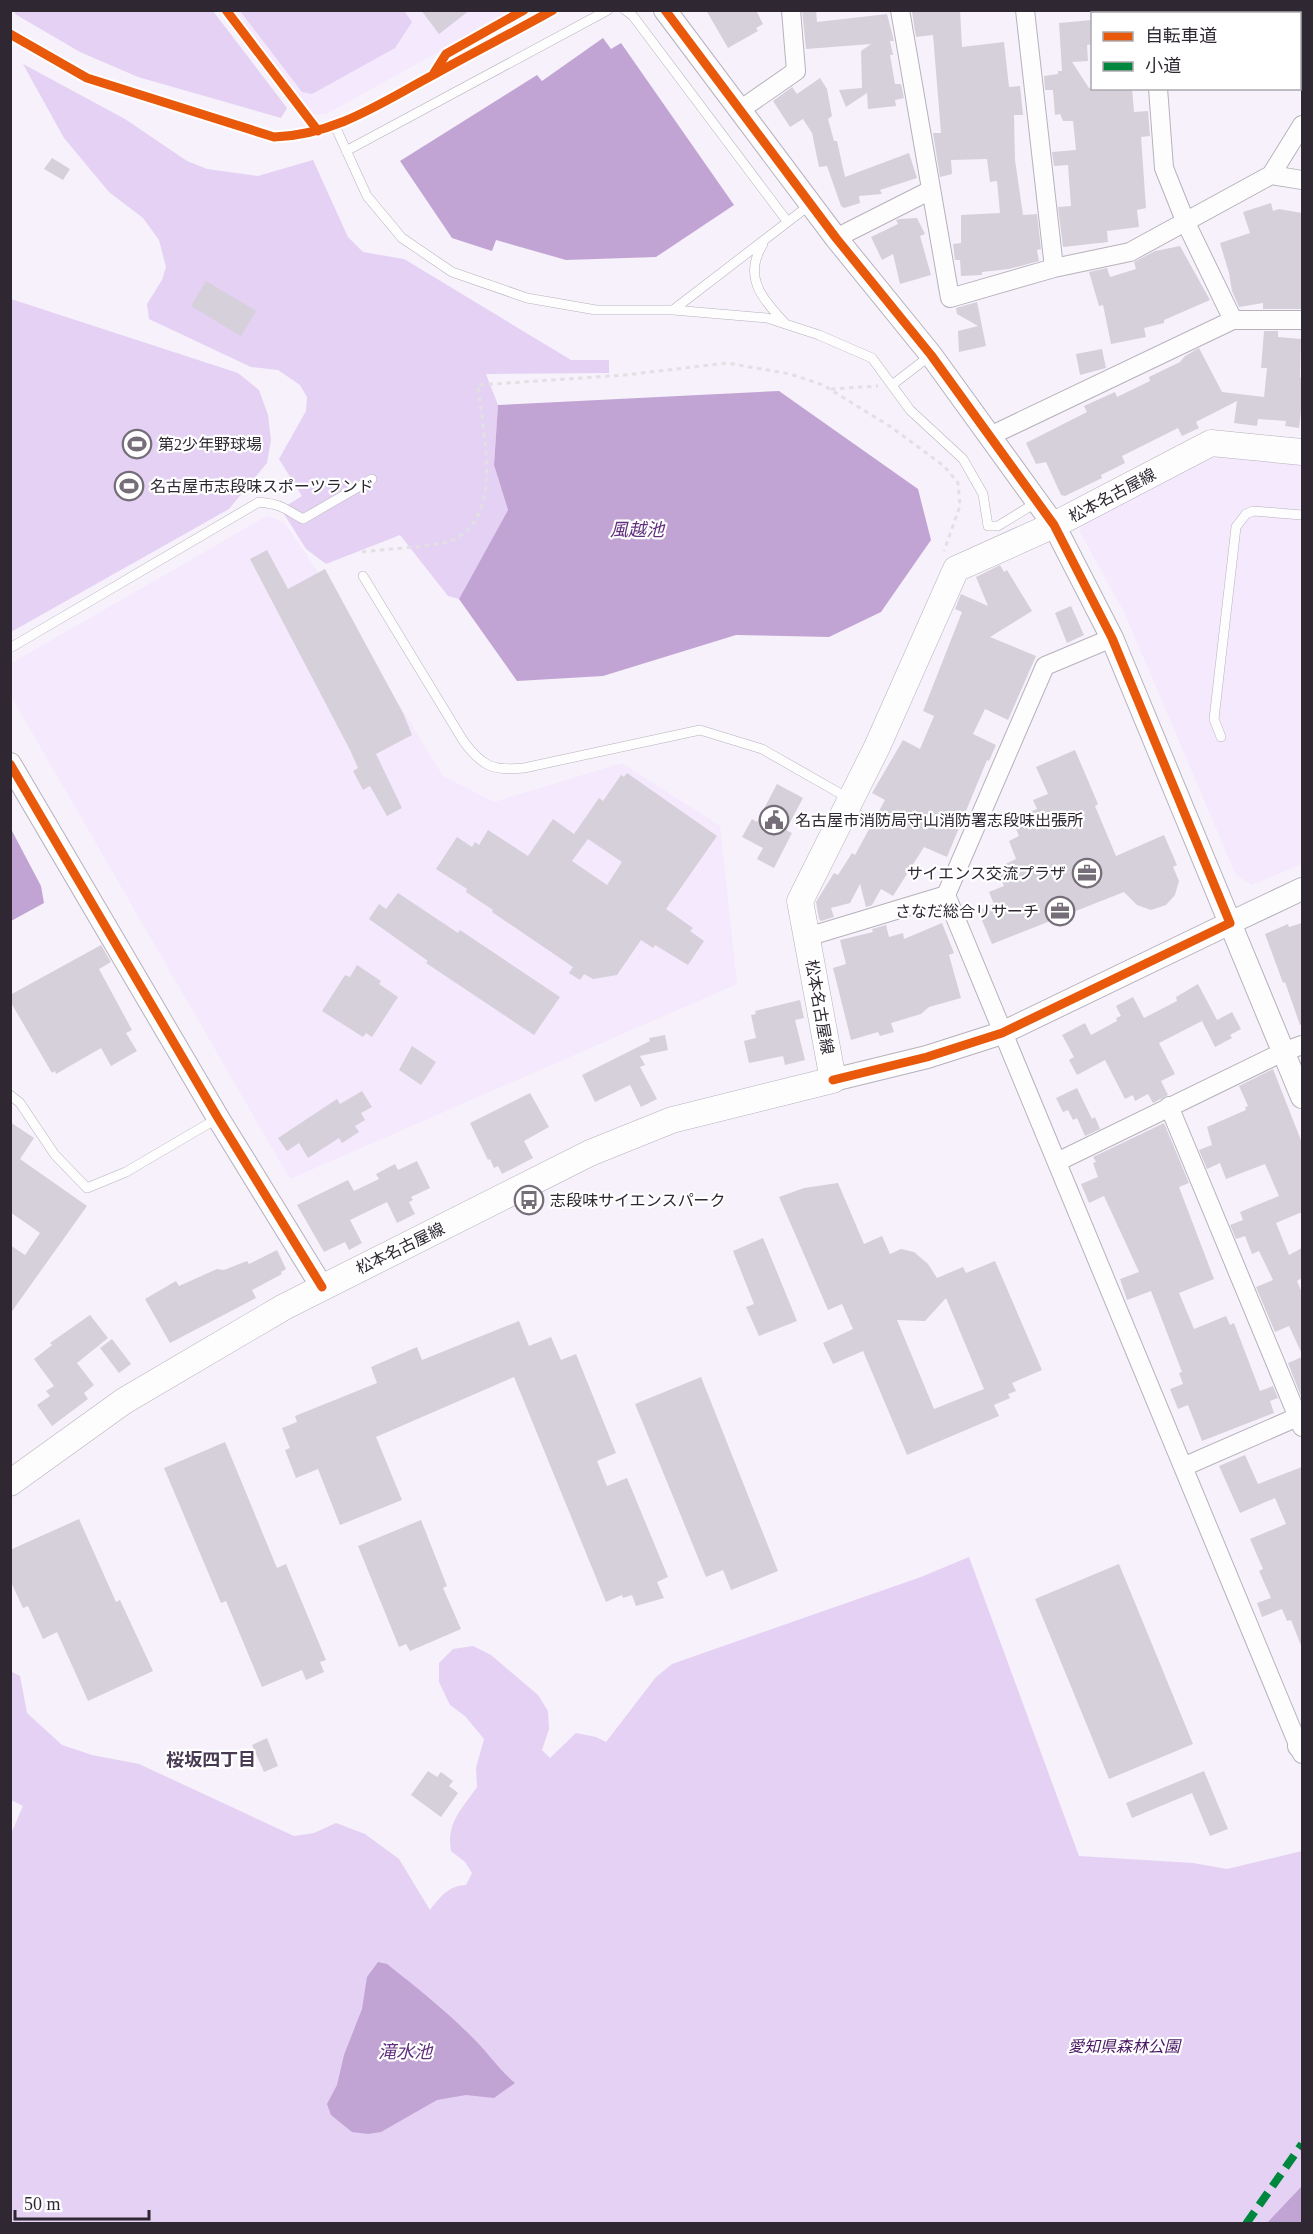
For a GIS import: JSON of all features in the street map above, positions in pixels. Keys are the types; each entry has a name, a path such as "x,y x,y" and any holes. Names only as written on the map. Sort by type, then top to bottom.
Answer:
{"main road":[{"name":"松本名古屋線","path":"10,1483 124,1401 322,1287 590,1153 672,1120 833,1080 800,901 895,708 956,569 1054,525 1211,443 1302,452"}],"street":[{"path":"665,10 836,238 931,355 1054,525 1112,638 1230,924 1293,1048 1302,1097"},
{"path":"740,110 796,71 791,10"},
{"path":"900,10 950,298 1054,268 1130,252 1271,175 1302,125"},
{"path":"1025,10 1054,268"},
{"path":"1158,90 1164,168 1186,223 1233,320"},
{"path":"1271,175 1302,180"},
{"path":"836,238 931,190"},
{"path":"990,436 1233,320 1302,320"},
{"path":"1112,638 1045,666 946,895 1301,1748"},
{"path":"10,764 218,1118 322,1287"},
{"path":"833,1080 927,1057 1002,1033 1302,889"},
{"path":"807,937 946,895"},
{"path":"1057,1162 1293,1048"},
{"path":"1169,1106 1301,1419 1183,1467"}],"lane":[{"path":"346,152 608,10"},
{"path":"625,10 633,16 787,221"},
{"path":"335,126 367,196 402,238 452,272 527,298 596,310 673,310 766,318 786,324 872,358 910,410 963,459 983,494 988,526 998,526 1037,502"},
{"path":"673,310 811,204"},
{"path":"768,236 756,256 753,272 764,302 786,324"},
{"path":"892,385 931,355"},
{"path":"10,648 259,502 277,504 292,510 303,519 372,478"},
{"path":"1221,738 1214,719 1236,527 1246,514 1253,511 1302,514"},
{"path":"363,576 464,742 486,765 501,770 524,768 700,730 762,749 850,799"},
{"path":"10,1095 20,1103 55,1155 87,1188 126,1172 218,1118"}],"path":[{"path":"226,10 313,133 335,126"},
{"path":"362,552 449,541 470,529 482,509 487,484 478,385 625,375 728,363 790,374 830,389 944,466 958,483 960,506 944,554"},
{"path":"830,389 866,387"}],"shaded area":[{"path":"232,11 513,11 326,114 310,115"},
{"path":"1210,455 1302,461 1302,864 1252,885 1236,875 1124,612 1080,532 1082,522"},
{"path":"267,516 284,522 316,569 443,776 494,802 622,763 720,826 737,984 290,1179 11,696 10,664"}],"green space":[{"path":"15,10 213,11 287,108 281,118 138,77 80,52 15,14"},
{"path":"240,11 404,11 412,22 395,48 312,94 302,92"},
{"path":"23,64 125,119 187,161 207,169 258,176 313,160 348,237 363,252 404,259 571,360 609,360 609,373 486,374 498,405 494,465 508,510 459,599 448,596 400,535 326,564 306,549 281,509 302,496 279,459 306,411 307,397 300,385 278,370 251,367 149,319 147,304 162,280 166,267 159,240 143,218 109,192 64,138"},
{"name":"名古屋市志段味スポーツランド","path":"11,299 238,373 259,390 268,415 271,440 267,463 229,509 11,632"},
{"name":"愛知県森林公園","path":"969,1557 1079,1856 1193,1863 1227,1869 1302,1851 1302,2223 11,2223 10,1836 23,1806 11,1800 10,1671 20,1676 27,1713 62,1745 92,1755 139,1764 294,1836 314,1833 336,1823 365,1834 399,1859 430,1910 449,1890 466,1885 472,1873 465,1862 451,1851 450,1841 453,1824 477,1787 476,1768 484,1739 465,1716 450,1705 439,1682 439,1663 453,1649 473,1646 491,1655 538,1695 548,1711 549,1729 542,1750 550,1758 576,1733 596,1737 606,1742 656,1677 672,1664 921,1577"}],"water":[{"path":"603,38 611,49 621,43 734,205 656,257 566,260 496,240 492,251 452,238 400,161 537,75 542,81"},
{"name":"風越池","path":"779,391 918,489 931,540 881,612 829,637 736,635 603,676 517,681 459,599 508,510 494,465 498,405"},
{"path":"11,829 41,886 44,903 11,921"},
{"name":"滝水池","path":"378,1962 387,1964 441,2008 515,2083 494,2098 466,2095 437,2100 381,2132 368,2134 352,2132 331,2115 327,2104 337,2085 344,2055 362,2009 367,1977"},
{"path":"1302,2186 1302,2223 1267,2223"}],"building":[{"path":"421,10 470,10 439,34"},
{"path":"706,10 756,10 763,24 756,28 758,31 728,48"},
{"path":"802,10 816,10 817,22 887,14 894,41 890,41 893,55 890,55 895,84 901,84 904,98 895,100 896,106 868,109 867,93 846,107 839,90 862,88 861,51 871,44 806,49"},
{"path":"960,10 962,47 1004,42 1009,87 1020,86 1023,115 1014,115 1015,160 1023,215 1037,214 1041,249 1037,250 1039,261 1009,269 982,272 982,275 961,276 960,260 955,260 953,244 961,243 961,215 1000,213 997,181 990,182 987,159 951,160 952,174 940,177 933,133 941,133 933,35 916,37 912,12"},
{"path":"1091,20 1091,44 1087,45 1088,61 1072,62 1091,90 1132,90 1134,112 1148,111 1150,136 1141,137 1146,208 1137,210 1139,227 1107,231 1108,242 1063,247 1058,207 1071,206 1068,165 1054,166 1052,152 1076,150 1073,121 1063,121 1060,114 1055,115 1053,90 1045,90 1044,76 1058,74 1058,71 1062,71 1059,23"},
{"path":"820,78 827,89 832,116 828,119 834,141 837,141 845,177 909,153 917,178 880,190 882,194 859,196 860,203 844,208 841,206 827,166 819,167 812,133 803,119 790,127 773,101 792,87 797,94"},
{"path":"52,158 70,169 63,180 44,169"},
{"path":"1271,203 1273,211 1279,209 1302,213 1302,309 1263,309 1263,303 1239,307 1232,291 1220,243 1250,233 1243,212"},
{"path":"917,218 925,234 920,236 931,275 900,284 893,254 882,260 871,237 898,224 896,220"},
{"path":"1180,246 1210,300 1164,320 1164,323 1144,328 1146,337 1111,344 1103,305 1099,306 1089,272 1107,268 1110,277 1136,269 1134,262 1155,251"},
{"path":"206,281 256,311 241,336 191,306"},
{"path":"977,302 986,346 959,352 958,331 978,326 957,314 956,308"},
{"path":"1264,331 1278,331 1278,337 1301,339 1302,402 1299,428 1285,426 1286,421 1258,419 1257,426 1234,423 1237,401 1196,422 1199,428 1182,436 1178,428 1122,456 1125,463 1101,475 1102,478 1065,496 1061,495 1046,462 1036,464 1026,443 1087,412 1084,406 1115,392 1117,397 1150,381 1149,377 1180,362 1185,356 1199,348 1222,392 1264,397 1267,368 1261,368"},
{"path":"1102,349 1106,368 1080,375 1076,354"},
{"path":"267,550 288,589 325,569 403,713 412,735 376,754 402,808 387,816 370,786 363,790 353,771 358,768 350,750 250,559"},
{"path":"1000,565 1004,572 1007,570 1032,611 990,637 1036,656 1008,720 985,709 973,734 996,745 989,761 987,760 947,857 924,847 893,896 881,889 872,905 866,907 860,884 850,903 831,908 834,917 821,921 816,902 834,873 838,875 852,853 855,855 885,800 872,793 903,740 920,749 934,716 923,711 962,612 955,609 961,594 988,606 976,577"},
{"path":"1071,606 1084,635 1067,643 1055,613"},
{"path":"1075,750 1098,804 1095,806 1116,856 1164,835 1177,865 1173,867 1179,881 1175,895 1166,905 1151,910 1137,905 1124,892 992,944 978,911 994,904 989,892 1004,886 997,868 1016,859 1009,841 1019,836 1014,824 1034,816 1032,811 1037,809 1033,800 1048,794 1036,767"},
{"path":"627,773 717,836 666,909 693,928 690,931 704,941 688,965 655,945 653,948 641,940 617,975 593,979 584,974 580,980 569,973 573,967 492,912 493,910 466,892 467,889 436,869 457,837 472,847 475,842 479,845 488,830 528,856 553,819 574,834 599,798 603,801 621,775 624,777","holes":["588,839 622,862 607,885 572,861"]},
{"name":"名古屋市消防局守山消防署志段味出張所","path":"777,784 803,798 786,830 792,833 774,868 757,859 763,848 742,837 752,819 757,822"},
{"path":"398,893 458,933 460,930 560,997 534,1035 426,963 428,961 369,919 379,904 386,909"},
{"path":"942,923 954,953 949,955 961,998 929,1007 921,1014 891,1023 894,1032 880,1036 878,1032 851,1040 833,968 846,964 840,940 873,932 872,929 886,925 889,937 903,933 904,939"},
{"path":"1302,923 1302,1025 1300,1025 1265,934 1288,924 1289,927"},
{"path":"101,945 111,962 99,969 132,1030 126,1033 137,1051 111,1066 101,1048 56,1074 55,1071 52,1073 10,1001 10,995"},
{"path":"357,965 381,981 379,984 398,997 372,1037 366,1033 363,1037 322,1011 345,975 350,977"},
{"path":"1198,984 1217,1020 1232,1012 1241,1029 1230,1035 1232,1038 1215,1047 1202,1021 1159,1043 1175,1074 1161,1081 1168,1095 1153,1103 1148,1094 1135,1101 1133,1095 1125,1099 1105,1060 1077,1075 1069,1060 1074,1057 1062,1035 1085,1023 1091,1035 1117,1021 1116,1018 1121,1016 1116,1006 1133,997 1144,1018 1177,1001 1176,997"},
{"path":"800,1000 804,1018 795,1020 805,1060 785,1065 783,1056 749,1063 744,1041 756,1038 751,1015 756,1014 755,1011"},
{"path":"665,1035 668,1050 640,1056 645,1065 640,1067 657,1099 641,1107 630,1085 595,1102 582,1075 650,1041 649,1038"},
{"path":"412,1046 436,1062 421,1085 399,1070"},
{"path":"1273,1069 1302,1143 1302,1212 1276,1223 1289,1255 1302,1248 1302,1278 1297,1281 1302,1293 1302,1354 1289,1326 1275,1332 1256,1287 1273,1280 1259,1251 1252,1254 1245,1236 1236,1239 1230,1225 1243,1220 1240,1212 1279,1196 1265,1164 1226,1179 1220,1163 1207,1169 1199,1150 1212,1145 1207,1127 1246,1110 1245,1107 1248,1106 1239,1086"},
{"path":"1077,1088 1092,1119 1095,1117 1100,1129 1085,1136 1077,1118 1073,1120 1068,1110 1063,1112 1056,1098"},
{"path":"362,1091 372,1107 361,1113 365,1120 355,1126 359,1132 342,1143 339,1138 308,1158 299,1143 287,1151 278,1138 337,1099 340,1104"},
{"path":"530,1093 549,1127 524,1141 533,1158 502,1174 498,1166 494,1168 490,1159 488,1160 470,1123"},
{"path":"10,1122 34,1138 20,1159 87,1206 10,1314 10,1245 25,1255 40,1233 10,1212"},
{"path":"1164,1123 1189,1183 1179,1187 1214,1279 1179,1293 1194,1329 1226,1316 1230,1325 1234,1323 1260,1391 1273,1386 1278,1398 1270,1401 1274,1413 1202,1441 1188,1405 1178,1409 1170,1389 1183,1384 1179,1373 1182,1372 1151,1291 1127,1300 1120,1279 1139,1272 1104,1196 1089,1203 1081,1184 1098,1177 1093,1157"},
{"path":"417,1161 430,1188 411,1197 413,1200 409,1202 415,1214 397,1223 387,1202 350,1220 362,1243 349,1250 345,1242 324,1252 297,1205 348,1180 354,1191 379,1179 376,1174 395,1164 398,1170"},
{"path":"838,1183 864,1244 882,1236 890,1254 901,1249 914,1252 928,1264 937,1278 963,1267 966,1273 995,1261 1042,1370 1012,1383 1016,1391 1008,1394 1010,1398 994,1405 999,1416 907,1455 863,1351 833,1364 823,1343 853,1329 842,1304 828,1310 779,1197 804,1188","holes":["946,1298 984,1389 934,1409 897,1320 925,1321"]},
{"path":"763,1238 797,1321 759,1336 746,1307 754,1304 733,1251"},
{"path":"277,1250 286,1269 281,1272 282,1274 252,1290 256,1298 170,1343 145,1299 176,1281 179,1286 217,1269 224,1270 247,1261 249,1264"},
{"path":"90,1315 108,1338 77,1363 94,1385 84,1393 88,1399 52,1426 37,1405 50,1396 46,1391 54,1386 34,1359 52,1345 50,1343"},
{"path":"519,1321 529,1346 551,1337 561,1360 576,1354 616,1453 597,1461 607,1486 627,1478 668,1577 657,1582 664,1598 636,1606 632,1595 623,1598 622,1595 606,1602 514,1377 376,1437 402,1500 340,1525 318,1469 296,1478 285,1450 290,1448 282,1428 297,1422 295,1416 377,1383 371,1367 417,1347 422,1360"},
{"path":"112,1339 131,1364 119,1373 100,1348"},
{"path":"1302,1357 1302,1399 1288,1363"},
{"path":"701,1377 778,1571 731,1590 723,1570 706,1577 635,1404"},
{"path":"225,1442 277,1568 286,1564 326,1660 320,1662 324,1672 306,1680 302,1670 262,1687 226,1601 221,1603 164,1468"},
{"path":"1245,1455 1258,1484 1302,1467 1302,1648 1291,1620 1287,1621 1282,1609 1262,1617 1257,1603 1271,1598 1259,1571 1263,1569 1250,1539 1286,1524 1275,1498 1240,1513 1219,1466"},
{"path":"79,1519 116,1602 120,1600 153,1671 88,1701 57,1632 43,1639 28,1606 23,1608 10,1580 10,1550"},
{"path":"421,1520 447,1586 443,1588 461,1629 410,1651 406,1644 399,1647 358,1546"},
{"path":"1119,1564 1193,1744 1109,1779 1035,1599"},
{"path":"267,1738 278,1766 264,1772 252,1745"},
{"path":"428,1771 437,1777 441,1772 453,1781 449,1786 458,1793 441,1817 411,1795"},
{"path":"1204,1771 1228,1829 1210,1836 1192,1793 1132,1818 1126,1803"}],"marked path":[{"path":"1246,2224 1302,2144"}],"cycle path":[{"path":"226,10 318,131"},
{"path":"434,73 446,54 524,10"},
{"path":"10,34 87,78 274,137 318,130 358,115 553,10"},
{"path":"665,10 836,238 931,355 1054,525 1112,638 1230,923 1002,1033 927,1057 833,1080"},
{"path":"10,764 218,1118 322,1287"}],"place":[{"name":"第2少年野球場","path":"137,444"},
{"name":"名古屋市志段味スポーツランド","path":"129,486"},
{"name":"名古屋市消防局守山消防署志段味出張所","path":"774,820"},
{"name":"サイエンス交流プラザ","path":"1087,873"},
{"name":"さなだ総合リサーチ","path":"1060,911"},
{"name":"志段味サイエンスパーク","path":"529,1200"}],"district":[{"name":"桜坂四丁目","path":"211,1760"}]}
